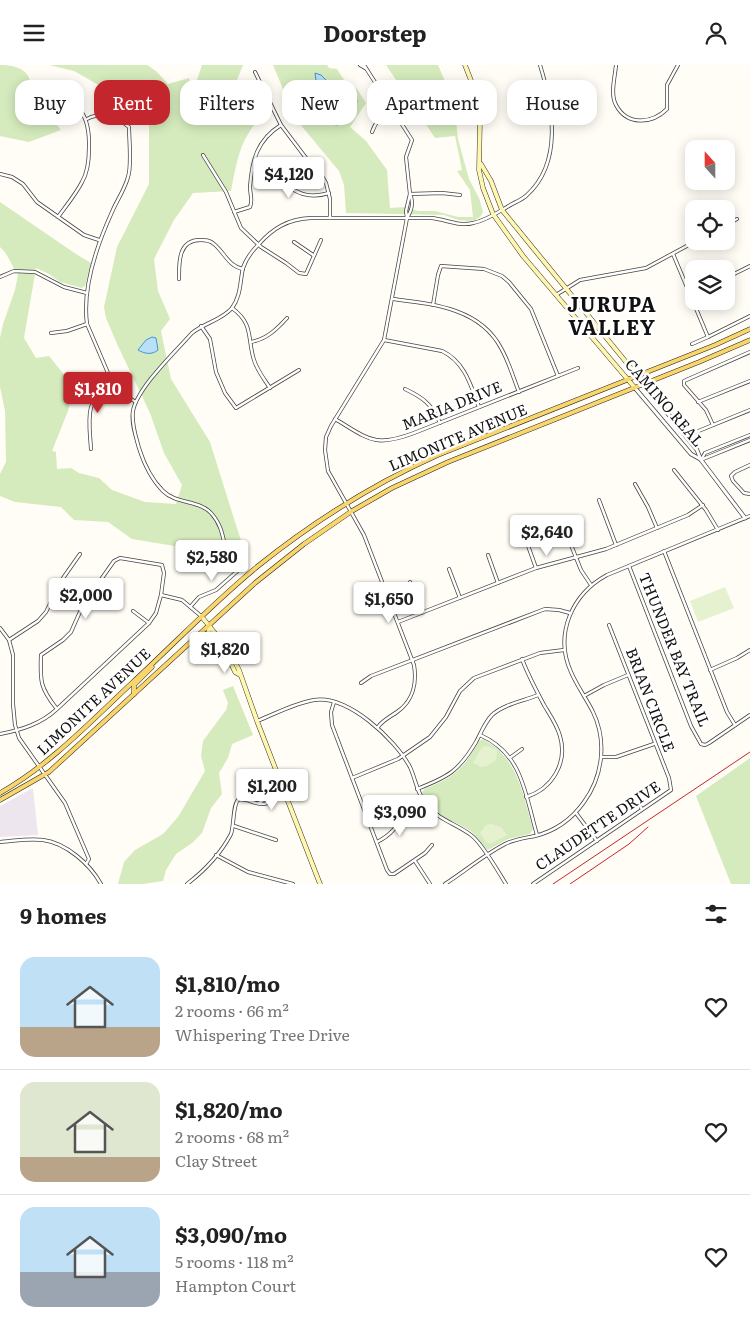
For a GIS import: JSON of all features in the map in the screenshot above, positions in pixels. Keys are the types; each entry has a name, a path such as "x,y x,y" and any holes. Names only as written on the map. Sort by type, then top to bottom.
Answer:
{"main road":[{"name":"CAMINO REAL","path":"465,65 477,96 480,119 479,170 483,188 493,214 507,236 635,388"},
{"name":"CAMINO REAL","path":"480,163 491,181 502,210 644,384"},
{"name":"LIMONITE AVENUE","path":"0,793 40,767 271,556 347,502 438,455 629,380 750,329"},
{"name":"LIMONITE AVENUE","path":"0,800 46,774 278,563 308,540 352,511 434,468 750,340"},
{"path":"202,617 230,652 239,670 320,884"},
{"path":"134,694 134,685 162,658 165,652"}],"street":[{"path":"360,65 364,66 373,80"},
{"path":"236,572 228,557 220,525 210,512 199,505 178,499 164,492 149,473 142,458 132,419 136,402 146,385 192,333 201,326 225,314 231,308 237,298 246,260 271,231 285,222 302,218 438,218 466,224 483,220 526,196 543,175 551,150 552,122 548,89 540,65"},
{"path":"616,65 613,85 616,104 624,114 640,122 652,119 667,109 667,85 678,65"},
{"path":"256,72 281,125 318,169 329,193 330,218"},
{"path":"87,119 94,115 106,114 129,127 129,174 99,240 87,293 86,324 111,381 122,394 136,402"},
{"path":"58,217 83,181 88,167 89,133 87,119 84,115"},
{"path":"234,212 247,208 252,204 250,190 257,150 269,133 281,125"},
{"path":"372,132 375,125"},
{"path":"403,125 412,139 406,157 412,204 412,211 408,218"},
{"path":"203,155 226,192 241,228 258,245 303,274 306,274 321,240"},
{"path":"253,170 272,175 300,194 329,193"},
{"path":"0,174 12,177 23,184 37,202 84,235 99,240"},
{"path":"410,194 442,193 460,195"},
{"path":"378,727 384,720 403,707 410,698 416,678 413,661 364,535 328,471 325,456 326,437 335,419 384,340 408,218 410,194"},
{"path":"408,203 412,204"},
{"path":"179,279 180,254 188,243 195,240 207,240 214,243 230,263 243,269"},
{"path":"294,242 313,255"},
{"path":"556,295 580,280 646,268 685,247"},
{"path":"673,254 685,280"},
{"path":"433,305 438,275 442,266 493,271 509,282 531,309 558,376"},
{"path":"735,274 750,266"},
{"path":"0,277 14,271 35,271 64,287 87,293"},
{"path":"393,299 455,310 477,320 488,330 502,349 519,391"},
{"path":"231,308 246,322 255,364 270,388"},
{"path":"698,310 708,337"},
{"path":"692,344 750,316"},
{"path":"251,342 264,339 287,318"},
{"path":"51,333 67,331 86,324"},
{"path":"201,326 210,339 216,372 225,393 236,408 299,370"},
{"path":"384,340 442,351 448,354 463,368 479,407"},
{"path":"714,425 709,415 684,385 684,381 687,378 750,352"},
{"name":"MARIA DRIVE","path":"335,419 365,437 381,441 394,440 578,368"},
{"path":"91,449 89,416 92,402 99,390 111,381"},
{"path":"698,402 750,381"},
{"name":"CAMINO REAL","path":"644,384 697,450 701,460 745,518"},
{"name":"CAMINO REAL","path":"635,388 691,454 701,460"},
{"path":"404,389 427,401 440,423"},
{"path":"696,432 750,410"},
{"path":"701,460 706,453 750,435"},
{"path":"701,460 750,440"},
{"path":"750,465 731,476 744,493 750,494"},
{"path":"674,470 712,517 718,529"},
{"path":"636,484 657,528"},
{"path":"599,500 616,545"},
{"path":"398,622 536,568 555,565 576,557 598,552 688,515 703,505"},
{"path":"445,884 487,855 512,841 537,835 558,827 576,813 595,783 601,757 597,723 571,673 565,650 565,630 570,613 577,601 591,585 607,575 750,516"},
{"path":"561,520 581,571 591,585"},
{"path":"526,540 536,568"},
{"path":"664,551 726,712 735,725"},
{"path":"9,640 38,621 46,612 61,581 80,554"},
{"path":"488,555 498,583"},
{"path":"0,735 40,723 57,709 149,623 156,613 161,595 164,573 162,565 120,558 114,561 83,605 71,632 63,641 41,655 42,685 46,696 57,709"},
{"name":"THUNDER BAY TRAIL","path":"629,566 690,726 701,744 705,745 750,715"},
{"path":"191,606 199,597 216,590 242,567"},
{"path":"449,569 460,598"},
{"path":"410,582 422,613"},
{"path":"161,595 182,600 202,617"},
{"path":"361,683 371,676 545,609 570,613"},
{"path":"133,611 149,623"},
{"name":"BRIAN CIRCLE","path":"609,625 670,783"},
{"path":"0,627 9,640 14,655 13,691 16,730 24,746 46,774 64,803 89,859 86,864"},
{"path":"352,778 386,765 422,743 435,732 446,717 456,696 474,678 540,653 565,650"},
{"path":"710,670 738,658 750,650"},
{"path":"522,659 538,695 558,730 562,751 560,765 553,779 544,789 526,797"},
{"path":"584,696 628,675"},
{"path":"417,789 452,773 467,758 491,716 538,695"},
{"path":"257,721 309,701 321,700 334,702 363,716 389,737 410,768 417,789 426,804 436,815 473,836 506,884"},
{"path":"334,702 332,725 390,874 394,874 415,861 432,845"},
{"path":"480,735 496,743 511,757 519,772 537,835"},
{"path":"601,757 616,757 654,744"},
{"path":"511,757 522,749"},
{"name":"CLAUDETTE DRIVE","path":"533,884 671,790 670,783"},
{"path":"188,884 202,872 230,835 234,826 235,804 238,800 242,799 262,805 276,800 285,794"},
{"path":"634,797 642,809"},
{"path":"377,842 388,836 395,829 404,813"},
{"path":"576,813 597,841"},
{"path":"234,826 276,840"},
{"path":"0,842 50,841 67,850 86,864 101,884"},
{"path":"216,855 248,872 293,884"},
{"path":"415,861 430,884"}],"shaded area":[{"path":"33,788 38,835 0,837 0,806"}],"green space":[{"path":"0,65 13,66 22,70 30,80 15,80 15,125 57,125 61,130 29,142 0,136"},
{"path":"49,65 147,65 164,80 94,80 94,82 74,71"},
{"path":"202,65 243,65 237,80 197,80"},
{"path":"273,65 327,65 329,68 337,69 344,80 282,80 282,87"},
{"path":"386,65 438,65 444,80 396,80"},
{"path":"180,81 180,125 254,125 243,144 231,191 193,193 174,220 154,259 158,291 170,319 161,331 171,379 210,442 247,560 239,566 236,565 230,555 222,550 205,551 132,539 108,522 74,520 61,507 15,502 0,496 0,474 6,462 5,411 0,387 0,338 18,275 6,253 0,247 0,202 91,263 85,286 82,288 60,282 36,268 24,338 36,358 49,356 74,387 68,411 52,451 56,452 57,469 71,468 79,473 99,478 112,490 145,502 176,504 182,485 164,453 150,413 106,318 104,307 117,247 149,184 149,125 170,125 170,83"},
{"path":"357,89 366,103 357,116"},
{"path":"301,125 351,125 350,127 366,141 387,170 390,208 405,207 418,211 435,211 458,217 473,217 470,190 457,171 462,170 455,136 435,138 426,125 456,125 458,139 469,179 479,198 483,212 475,220 468,221 444,215 346,213 344,185 339,171"},
{"path":"725,587 734,608 698,622 690,601"},
{"path":"233,686 253,735 232,744 228,758 219,773 222,794 211,808 202,833 176,854 166,870 163,881 143,884 118,884 124,862 135,850 163,834 178,817 205,771 201,756 203,741 226,710 228,703 223,690"},
{"path":"483,739 495,747 512,767 522,790 533,829 530,834 508,839 488,850 469,830 437,813 422,793 424,789 443,781 463,766 479,741"},
{"path":"486,746 497,750 496,760 482,767 473,763 482,747"},
{"path":"750,758 750,884 731,884 696,796"},
{"path":"491,824 501,827 507,835 490,844 486,842 480,833 486,825"}],"water":[{"path":"315,73 321,75 326,80 316,80"},
{"path":"152,337 156,338 158,350 148,353 138,350 146,340"},
{"path":"196,542 217,544 215,549 199,551 195,546"}],"railway":[{"path":"553,884 750,752"},
{"path":"570,884 629,844 648,827"}],"district":[{"name":"JURUPA VALLEY","path":"612,316"}]}
